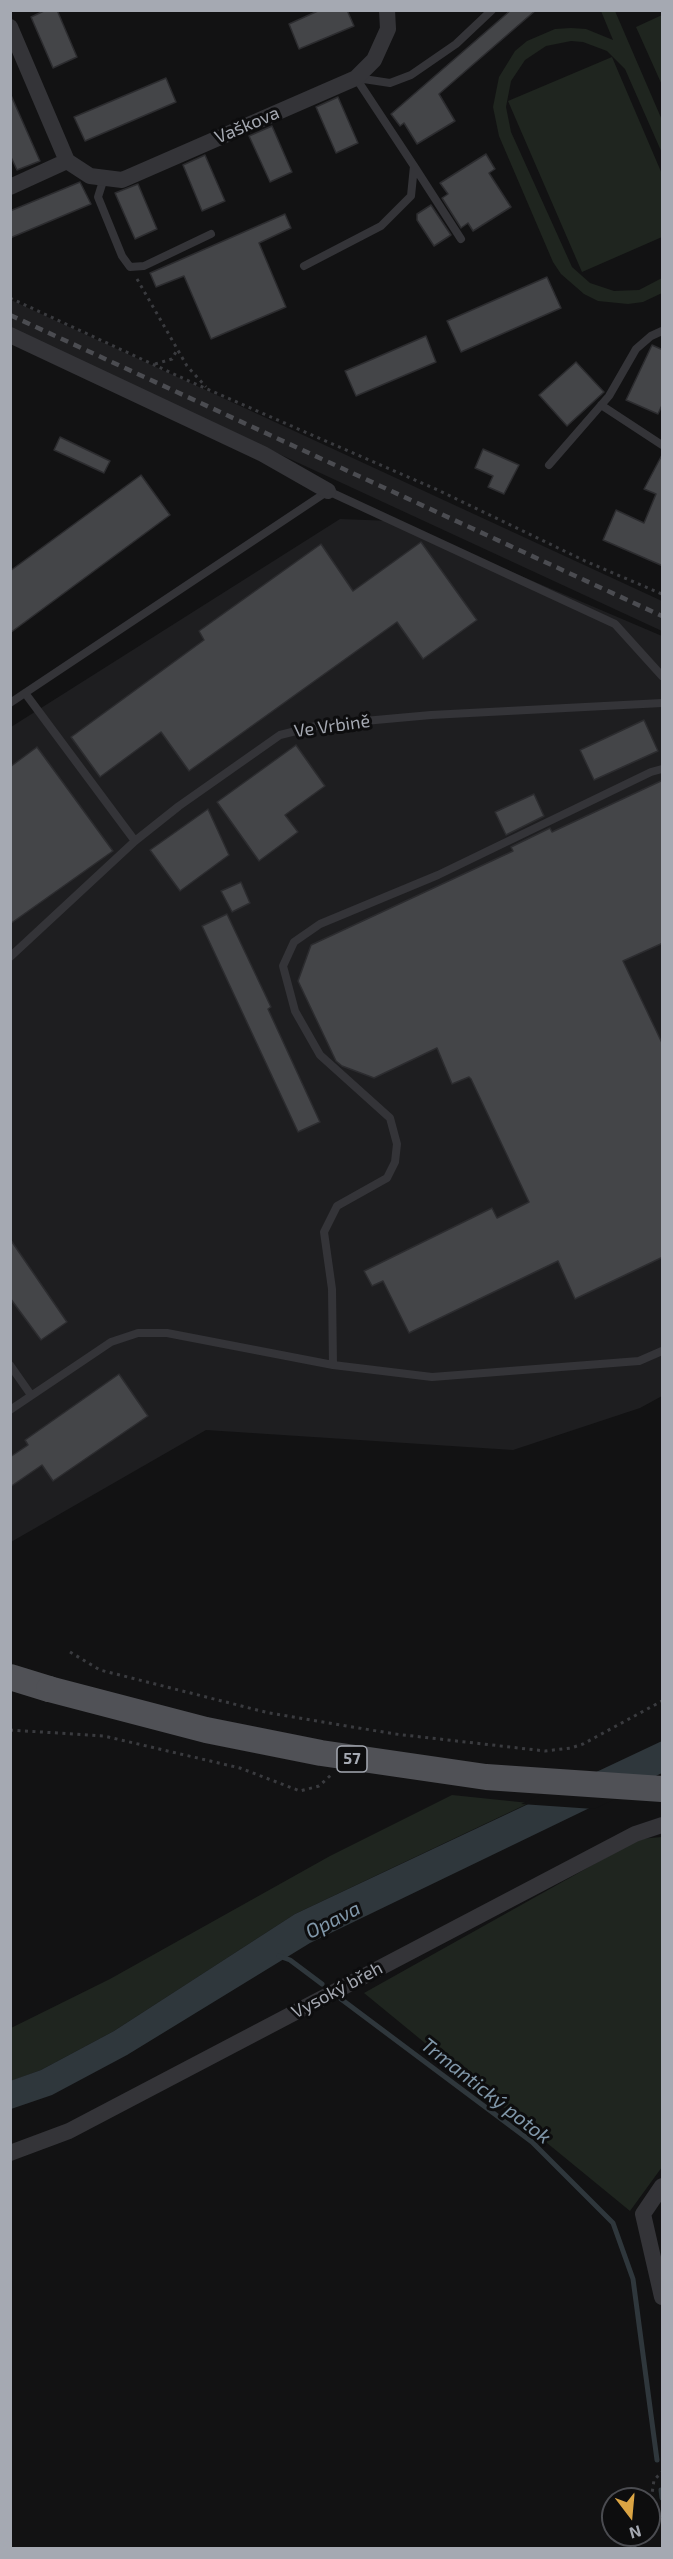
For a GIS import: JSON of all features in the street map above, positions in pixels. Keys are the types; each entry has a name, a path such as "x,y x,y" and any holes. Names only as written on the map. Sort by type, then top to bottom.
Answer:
{"main road":[{"name":"57","path":"10,1677 206,1730 321,1754 486,1777 663,1789"}],"street":[{"name":"Vaškova","path":"67,161 90,176 122,180 356,78 374,60 384,39 388,29 387,10"},
{"path":"10,27 67,161 10,187"},
{"path":"10,335 231,439 328,491"},
{"name":"Vysoký břeh","path":"10,2153 69,2131 634,1834 663,1825"},
{"path":"663,2186 643,2214 663,2297"}],"lane":[{"path":"356,78 390,83 411,75 456,44 492,10"},
{"path":"356,78 461,239"},
{"path":"304,266 381,226 411,196 414,166"},
{"path":"104,178 98,197 122,256 130,267 144,266 211,234"},
{"path":"549,465 609,396 636,349 651,336 663,331"},
{"path":"601,405 663,445"},
{"path":"10,703 328,491 615,624 663,676"},
{"path":"25,693 135,841"},
{"name":"Ve Vrbině","path":"10,957 135,841 178,806 280,735 320,725 431,715 663,703"},
{"path":"333,1365 332,1289 324,1232 337,1206 387,1178 395,1162 397,1144 390,1118 358,1092 320,1055 295,1011 284,966 294,942 320,924 438,875 651,772 663,770"},
{"path":"10,1410 111,1341 138,1333 167,1333 333,1365 432,1377 639,1361 663,1351"},
{"path":"10,1365 31,1395"}],"path":[{"path":"130,267 187,366 207,388"},
{"path":"10,298 440,491 585,561 663,594"},
{"path":"153,364 172,359 177,350"},
{"path":"70,1652 100,1670 269,1713 396,1734 545,1751 584,1744 663,1701"},
{"path":"10,1730 104,1736 240,1768 300,1791 319,1786 333,1771"},
{"path":"653,2487 654,2480 663,2472"}],"shaded area":[{"path":"601,11 615,11 662,120 662,153 625,69 607,51 583,42 571,41 546,46 525,60 511,81 506,107 511,132 572,267 590,283 614,291 639,290 662,278 662,293 643,302 628,304 598,301 584,294 561,274 553,262 499,136 493,107 499,77 515,51 527,41 555,29 571,28 586,29 613,40"},
{"path":"662,15 662,85 636,27"},
{"path":"612,57 662,174 662,237 582,272 508,101"},
{"path":"11,300 662,601 662,631 11,330"},
{"path":"340,519 392,521 662,636 662,1396 640,1408 513,1450 206,1430 11,1542 11,727"},
{"path":"452,1795 529,1803 295,1914 114,2031 41,2070 11,2081 11,2028 110,1979 330,1856"},
{"path":"662,1837 662,2167 630,2211 364,1993 639,1839"}],"water":[{"name":"Opava","path":"662,1741 662,1773 310,1943 127,2055 52,2095 11,2109 10,2081 41,2070 114,2031 295,1914"}],"pier":[{"path":"590,1772 662,1777 594,1809 521,1804"}],"building":[{"path":"46,10 57,10 77,57 53,68 31,17"},
{"path":"320,10 347,10 354,26 299,49 289,24"},
{"path":"511,10 536,10 439,94 455,121 417,144 404,123 400,126 391,114"},
{"path":"166,78 176,102 85,141 74,117"},
{"path":"10,93 40,161 17,170 10,155"},
{"path":"338,97 358,143 336,153 316,107"},
{"path":"272,126 292,172 270,182 249,136"},
{"path":"486,154 495,169 489,173 511,207 473,231 468,223 461,228 442,198 448,194 440,183"},
{"path":"205,155 225,201 202,211 183,165"},
{"path":"80,182 91,204 10,238 10,211"},
{"path":"138,184 157,229 135,239 115,193"},
{"path":"431,205 451,235 434,246 417,220 417,214"},
{"path":"285,214 291,228 259,243 286,307 211,339 184,276 156,287 150,273"},
{"path":"547,277 561,308 461,352 447,321"},
{"path":"426,336 436,362 356,396 345,371"},
{"path":"652,345 663,350 663,403 658,414 626,400"},
{"path":"576,362 604,392 567,426 539,395"},
{"path":"60,437 110,461 104,473 54,450"},
{"path":"483,449 519,465 504,494 488,487 493,476 475,468"},
{"path":"663,453 663,566 603,540 616,510 644,523 656,494 644,489"},
{"path":"141,475 170,515 10,633 10,571"},
{"path":"421,542 477,620 423,659 397,622 189,771 161,732 100,777 71,737 204,640 199,631 321,544 353,591"},
{"path":"644,720 658,751 594,780 580,750"},
{"path":"296,745 325,786 285,815 298,832 259,861 217,802"},
{"path":"37,747 113,851 10,924 10,767"},
{"path":"663,780 663,943 623,961 663,1045 663,1257 575,1299 558,1261 409,1333 383,1281 372,1286 364,1271 492,1208 497,1218 529,1202 471,1079 469,1077 452,1084 437,1048 374,1078 342,1066 336,1061 298,981 311,945 513,851 511,847 550,828 552,832"},
{"path":"534,794 544,816 506,835 495,812"},
{"path":"208,809 229,855 180,891 150,850"},
{"path":"241,882 250,903 232,912 221,891"},
{"path":"227,914 271,1007 268,1009 320,1122 298,1132 202,926"},
{"path":"10,1239 67,1322 41,1340 10,1298"},
{"path":"119,1374 148,1416 53,1481 42,1465 10,1487 10,1457 28,1445 25,1440"}],"waterway":[{"name":"Trmantický potok","path":"279,1956 290,1960 322,1984"},
{"name":"Trmantický potok","path":"341,1999 532,2142 613,2223 633,2279 657,2460"},
{"name":"Trmantický potok","path":"661,2490 662,2498"}],"railway":[{"path":"10,315 662,616"}]}
